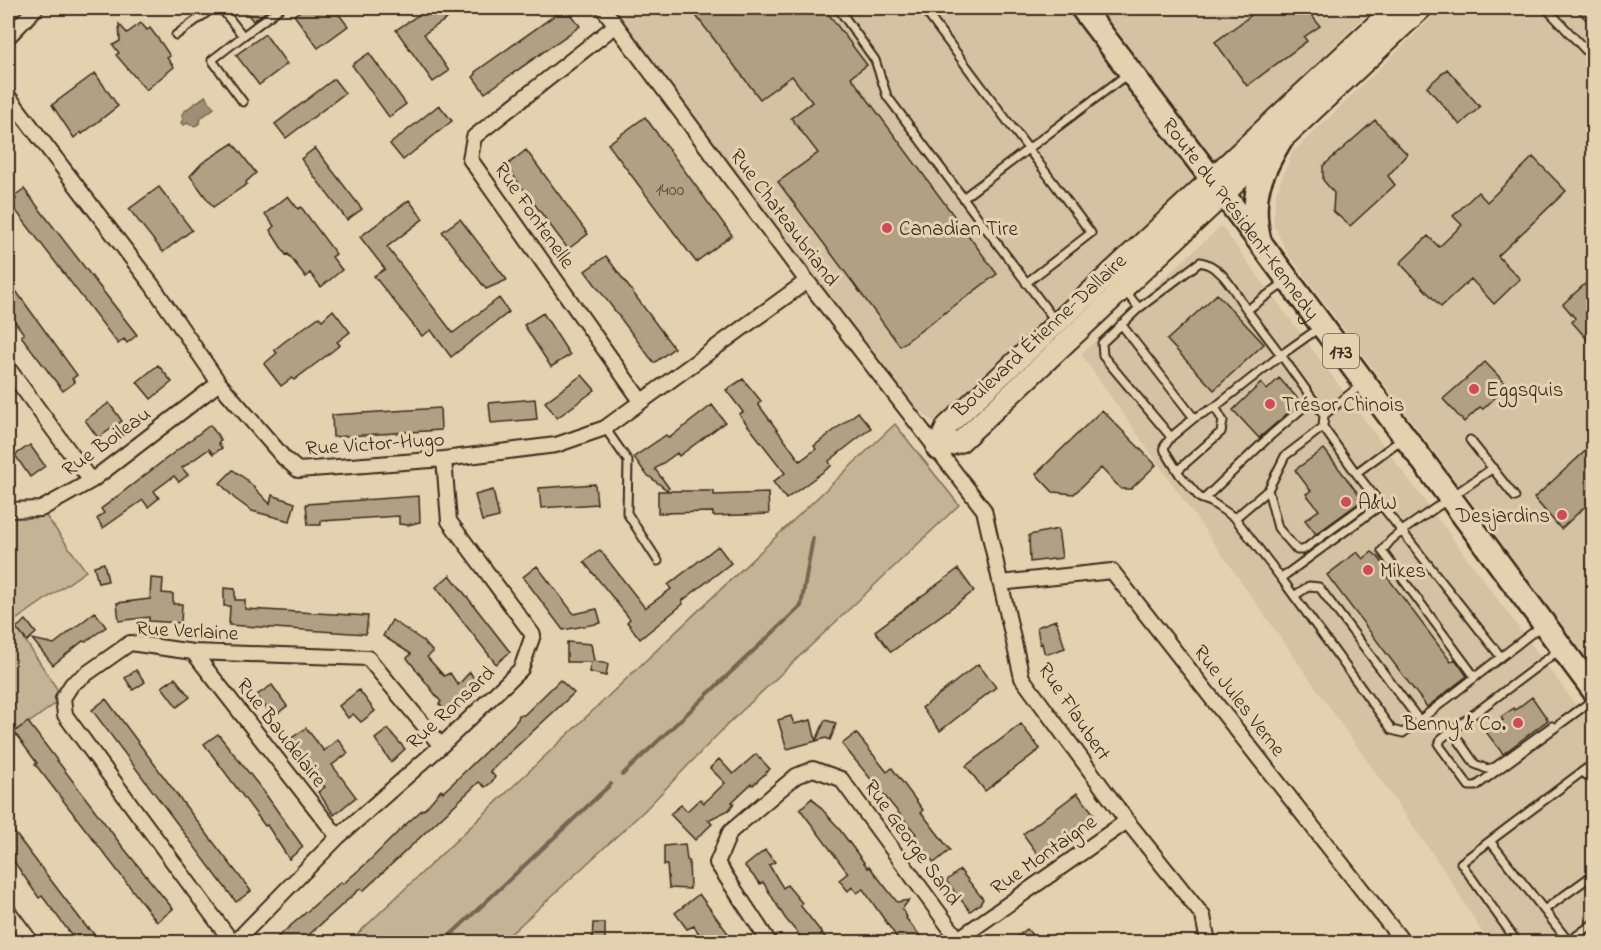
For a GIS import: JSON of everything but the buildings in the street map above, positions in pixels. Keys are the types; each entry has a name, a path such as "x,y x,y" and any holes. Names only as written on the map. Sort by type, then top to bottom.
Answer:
{"main road":[{"name":"Route du Président-Kennedy","path":"1082,8 1259,241 1593,691"},
{"path":"1259,241 1255,222 1256,194 1263,170 1280,141"}],"street":[{"path":"8,37 36,8"},
{"name":"Rue Chateaubriand","path":"603,8 937,449"},
{"name":"Boulevard Étienne-Dallaire","path":"1063,332 1124,288 1218,187 1394,8"},
{"name":"Boulevard Étienne-Dallaire","path":"937,449 960,442 1063,332 1218,187 1280,141 1422,8"},
{"name":"Rue Fontenelle","path":"616,25 474,137 470,159 641,401"},
{"name":"Rue Victor-Hugo","path":"8,96 152,285 219,383 284,458 298,470 444,459 556,445 605,428 807,280"},
{"path":"8,368 91,481"},
{"name":"Rue Boileau","path":"8,510 41,508 91,481 219,383"},
{"name":"Rue Flaubert","path":"937,449 984,510 1022,678 1127,821 1203,916 1208,942"},
{"name":"Rue Ronsard","path":"233,942 338,837 441,746 521,669 533,635 449,521 444,459"},
{"name":"Rue Jules Verne","path":"1000,583 1112,571 1403,942"},
{"name":"Rue Verlaine","path":"233,942 64,715 63,698 72,684 130,643 193,652 368,658 441,746"},
{"name":"Rue Baudelaire","path":"193,652 338,837"},
{"name":"Rue George Sand","path":"769,942 717,863 730,832 796,776 813,769 841,778 956,941"},
{"name":"Rue Montaigne","path":"956,941 1127,821"},
{"path":"8,910 31,942"}],"lane":[{"path":"176,35 213,8"},
{"path":"221,8 243,36"},
{"path":"243,102 212,60 280,8"},
{"path":"838,8 875,60 887,96 1063,332"},
{"path":"923,8 1091,233 1026,283"},
{"path":"1546,8 1593,59"},
{"path":"963,198 1131,72"},
{"path":"1171,437 1103,356 1102,343 1138,308 1200,262 1217,268 1324,415 1323,427 1356,473 1501,657"},
{"path":"1247,310 1288,280"},
{"path":"1124,288 1138,308"},
{"path":"1121,324 1194,418"},
{"path":"1322,326 1171,437 1164,447 1178,470 1200,498 1235,518 1392,730 1403,733 1544,624"},
{"path":"1324,415 1364,382"},
{"path":"1204,499 1271,435 1313,399"},
{"path":"1178,470 1221,432 1223,421 1215,406"},
{"path":"1235,518 1268,490 1285,456 1323,427"},
{"path":"605,428 628,461 627,513 658,561"},
{"path":"1356,473 1405,437"},
{"path":"1470,440 1515,497"},
{"path":"1475,677 1383,554 1384,547 1402,531 1493,468"},
{"path":"1268,490 1278,528 1297,550 1303,550 1375,498"},
{"path":"1281,578 1381,505"},
{"path":"1294,596 1309,586 1319,587 1419,720"},
{"path":"1562,648 1441,739 1439,745 1469,786 1476,786 1593,699"},
{"path":"1452,731 1475,764 1487,769 1495,767 1544,730 1561,724"},
{"path":"1517,942 1461,863 1593,763"},
{"path":"1583,771 1593,784"},
{"path":"1490,841 1568,942 1593,922"},
{"path":"1544,910 1593,874"}],"shaded area":[{"path":"609,8 1072,8 1200,180 936,424 914,405 823,294"},
{"path":"1099,8 1373,8 1215,163"},
{"path":"1442,8 1593,8 1593,667 1287,252 1273,224 1276,193 1292,153"},
{"path":"205,96 214,108 201,118 197,125 181,123 182,114"},
{"path":"1221,226 1593,728 1593,942 1488,942 1446,873 1081,354"},
{"path":"895,424 959,505 727,725 644,811 502,942 349,942"},
{"path":"41,509 86,571 13,622 63,698 8,738 8,510"}],"waterway":[{"path":"622,775 801,606 813,538"},
{"path":"443,942 611,784"}],"place":[{"name":"Canadian Tire","path":"887,228"},
{"name":"Eggsquis","path":"1474,389"},
{"name":"Trésor Chinois","path":"1270,404"},
{"name":"A&W","path":"1346,502"},
{"name":"Desjardins","path":"1562,515"},
{"name":"Mikes","path":"1368,570"},
{"name":"Benny & Co.","path":"1518,723"}]}
